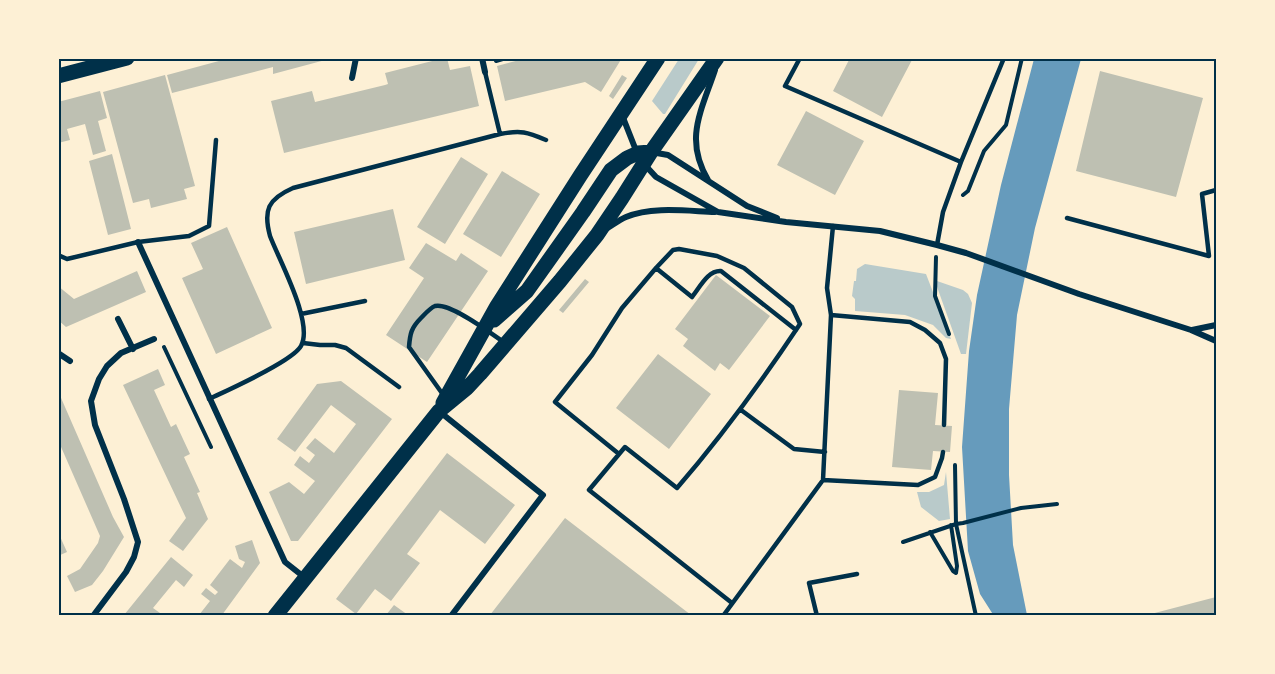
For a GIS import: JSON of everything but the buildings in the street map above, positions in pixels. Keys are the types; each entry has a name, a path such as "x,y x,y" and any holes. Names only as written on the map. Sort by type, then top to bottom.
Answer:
{"main road":[{"path":"58,76 96,63 127,58"},
{"path":"275,615 445,404 497,306 658,58"},
{"path":"445,404 467,388 597,235 622,198 644,156 718,58"},
{"path":"485,328 527,291 611,170 627,158 644,156"}],"street":[{"path":"352,78 356,58"},
{"path":"482,58 485,72"},
{"path":"709,182 703,172 695,141 697,123 718,58"},
{"path":"622,114 656,177 718,212"},
{"path":"644,156 668,155 747,206 786,222"},
{"path":"597,235 626,217 666,210 718,212 786,222 880,231 966,253 1041,281 1191,330 1216,341"},
{"path":"138,242 285,561 304,578"},
{"path":"118,319 133,348"},
{"path":"1191,330 1216,325"},
{"path":"93,615 126,572 134,557 138,542 95,425 91,401 99,379 107,366 121,353 154,339"},
{"path":"58,352 70,361"},
{"path":"445,404 543,495 451,615"}],"lane":[{"path":"800,58 785,86 961,162"},
{"path":"937,245 944,212 961,162 1004,58"},
{"path":"485,72 500,134"},
{"path":"209,399 282,362 299,350 303,343 305,333 296,296 267,226 267,212 276,196 293,188 500,134 520,131 546,140"},
{"path":"58,255 67,259 138,242 189,236 209,226 216,140"},
{"path":"1067,218 1209,256 1202,194 1216,190"},
{"path":"723,615 823,480 831,315 827,288 833,226"},
{"path":"619,454 555,402 592,355 622,308 673,250 679,249 717,256 744,268 792,307 800,324 741,410 677,488 625,447 589,490 732,603"},
{"path":"656,268 692,297 710,274 721,271 796,330"},
{"path":"301,314 365,301"},
{"path":"445,404 409,347 410,334 416,323 433,306 441,305 470,319 506,344"},
{"path":"831,315 910,322 925,330 940,343 946,359 944,425"},
{"path":"303,343 346,348 399,387"},
{"path":"741,410 794,449 825,452"},
{"path":"823,480 918,485 935,477 943,452"},
{"path":"817,615 809,583 857,574"}],"path":[{"path":"944,212 968,191 984,151 1006,125 1022,58"},
{"path":"154,339 165,348 211,447"},
{"path":"903,542 951,525 1020,508 1057,504"},
{"path":"930,532 953,572 956,573 951,525"}],"shaded area":[{"path":"679,59 699,59 663,114 652,101"},
{"path":"865,264 926,274 951,339 946,338 933,325 905,315 855,311 855,299 852,296 854,281 856,281 857,269"},
{"path":"937,281 963,290 968,294 972,303 966,354 961,354 936,284"},
{"path":"946,472 950,519 939,521 921,507 917,492 929,492 944,485"}],"water":[{"path":"1034,59 1081,59 1035,228 1017,315 1009,409 1009,475 1013,545 1027,615 994,616 980,594 968,551 962,447 969,351 977,295 1001,185"}]}
